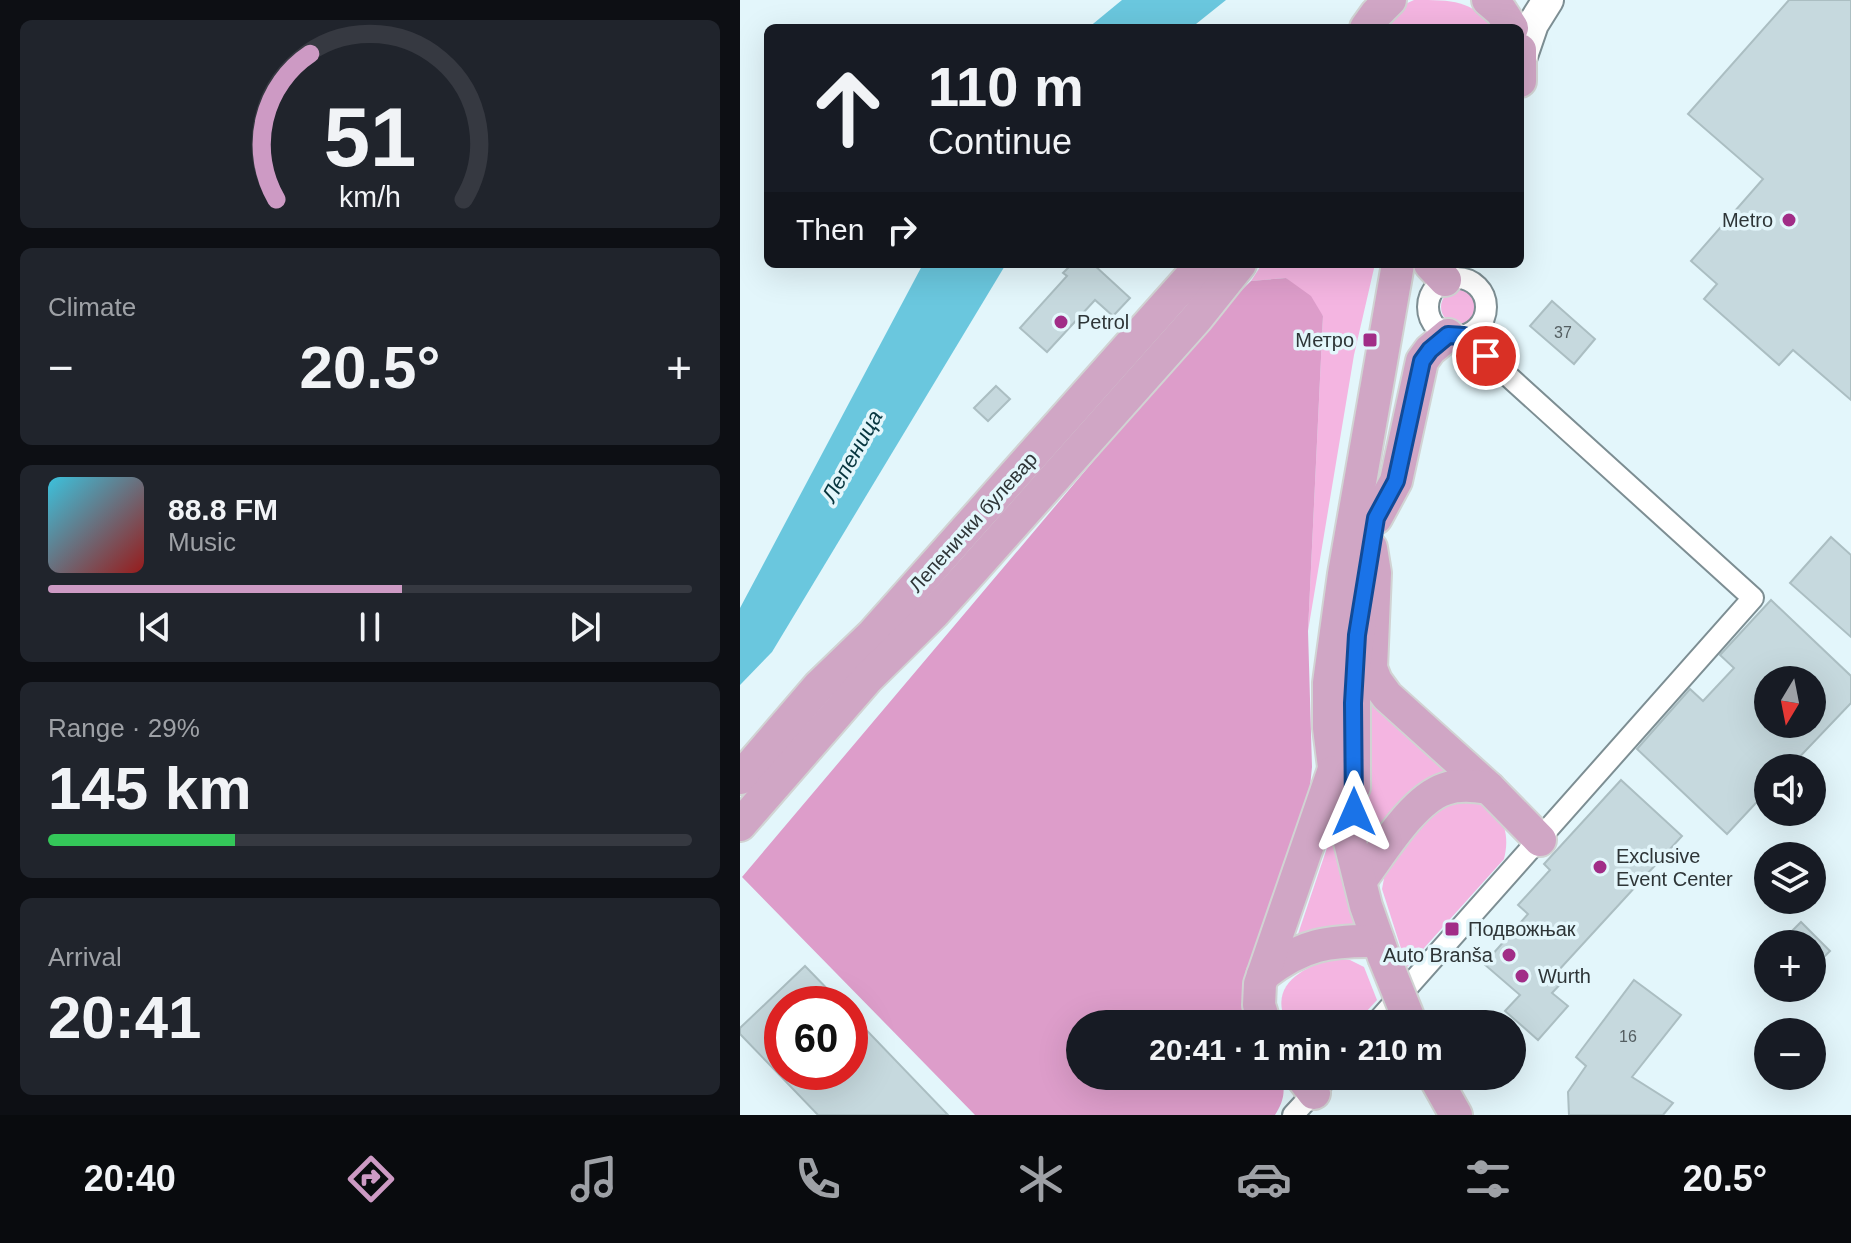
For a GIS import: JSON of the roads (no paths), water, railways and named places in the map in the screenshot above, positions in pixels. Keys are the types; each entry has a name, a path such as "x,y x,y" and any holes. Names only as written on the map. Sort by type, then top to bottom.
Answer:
{"main road":[{"path":"1369,24 1390,0"},
{"path":"1488,0 1509,24"},
{"path":"1524,51 1533,24 1548,0"},
{"name":"Лепенички булевар","path":"740,778 819,686 873,634 1198,268"},
{"name":"Лепенички булевар","path":"740,825 868,678 934,613 1197,318 1237,268"},
{"path":"1357,869 1354,668 1415,268"},
{"path":"1405,1010 1381,949 1333,771 1329,683 1332,651 1415,268"},
{"path":"1456,336 1430,350 1422,361 1396,481 1374,533 1371,663 1376,681 1387,696 1489,788 1540,840"},
{"path":"1262,1010 1258,995 1263,975 1333,771"},
{"path":"1357,869 1425,799 1447,788 1489,788"},
{"path":"1263,975 1288,956 1311,946 1339,941 1381,949"},
{"path":"1442,1090 1456,1115"}],"street":[{"path":"1388,1010 1753,598 1456,336 1432,323 1427,304 1430,294 1416,268"},
{"path":"1419,268 1464,278 1480,289 1485,298 1487,308 1480,326 1456,336"}],"water":[{"path":"1122,0 1226,0 1196,24 1093,24"},
{"name":"Лепеница","path":"921,268 1004,268 772,652 740,685 740,608"}],"place":[{"name":"Metro","path":"1789,220"},
{"name":"Petrol","path":"1061,322"},
{"name":"Метро","path":"1370,340"},
{"name":"Exclusive Event Center","path":"1600,867"},
{"name":"Подвожњак","path":"1452,929"},
{"name":"Auto Branša","path":"1509,955"},
{"name":"Wurth","path":"1522,976"}]}
